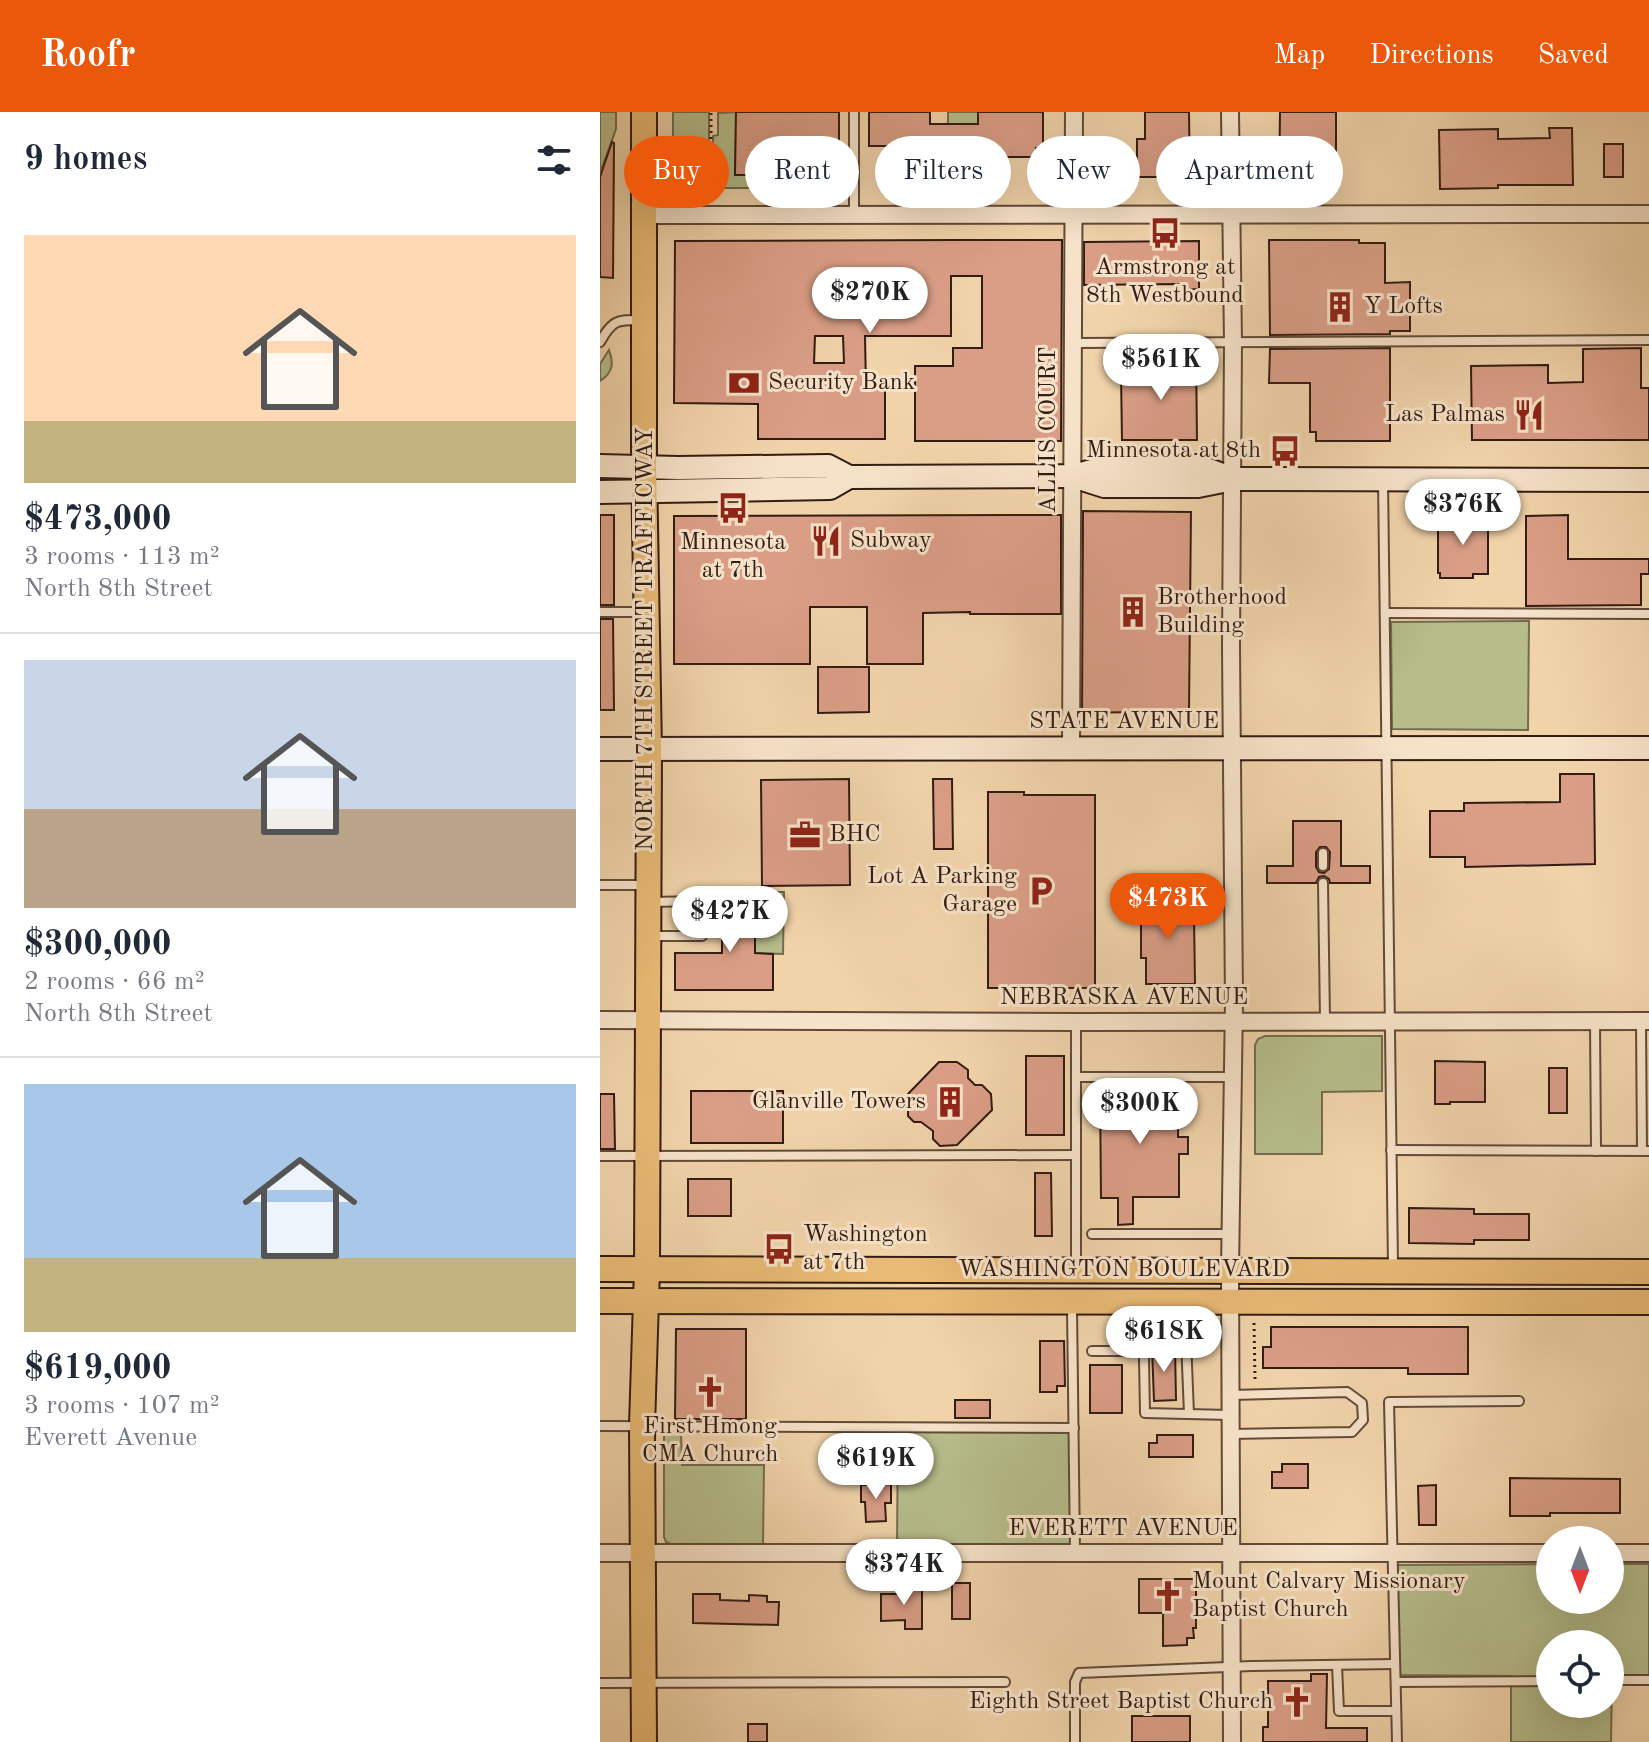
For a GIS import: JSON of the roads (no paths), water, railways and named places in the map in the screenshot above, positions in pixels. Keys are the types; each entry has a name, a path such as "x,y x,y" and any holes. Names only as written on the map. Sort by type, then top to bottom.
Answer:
{"main road":[{"name":"NORTH 7TH STREET TRAFFICWAY","path":"644,112 644,492 649,750 647,1269 642,1426 644,1742"},
{"path":"600,466 828,466 849,477 1073,476 1104,486 1198,486 1233,479 1649,480"},
{"path":"600,492 830,488 849,477"},
{"name":"STATE AVENUE","path":"600,749 1649,748"},
{"name":"WASHINGTON BOULEVARD","path":"600,1269 1649,1272"},
{"name":"WASHINGTON BOULEVARD","path":"600,1301 1649,1302"}],"street":[{"name":"ALLIS COURT","path":"1071,748 1074,112"},
{"path":"1230,112 1234,1021 1230,1270 1232,1742"},
{"path":"644,215 1649,214"},
{"name":"NEBRASKA AVENUE","path":"600,1020 1645,1021"},
{"name":"EVERETT AVENUE","path":"600,1553 1536,1553"},
{"path":"1624,1553 1649,1553"}],"lane":[{"path":"854,112 854,215"},
{"path":"600,342 609,326 617,320 643,320"},
{"path":"1074,343 1649,340"},
{"path":"1383,480 1393,1271"},
{"path":"600,612 646,612"},
{"path":"1385,613 1649,614"},
{"path":"1323,853 1323,866"},
{"path":"1323,883 1325,1022"},
{"path":"600,885 703,901 702,936 647,936"},
{"path":"1391,1150 1645,1151 1645,1021"},
{"path":"1076,1022 1076,1270"},
{"path":"1595,1022 1596,1151"},
{"path":"1076,1077 1233,1077"},
{"path":"600,1156 1076,1155"},
{"path":"1092,1234 1231,1234"},
{"path":"1072,1301 1075,1553"},
{"path":"1143,1301 1144,1351 1149,1364 1145,1413 1231,1415"},
{"path":"1144,1340 1186,1340 1189,1414"},
{"path":"1092,1351 1144,1351"},
{"path":"1175,1365 1187,1364"},
{"path":"1175,1384 1188,1384"},
{"path":"1231,1395 1347,1392 1362,1403 1363,1420 1352,1432 1231,1434"},
{"path":"1397,1742 1389,1402 1519,1401"},
{"path":"600,1426 1074,1428"},
{"path":"1075,1742 1075,1682 1079,1673 1395,1664"},
{"path":"1337,1665 1339,1711 1396,1711"},
{"path":"1624,1680 1649,1680"},
{"path":"1396,1682 1536,1681"},
{"path":"600,1683 1005,1682"}],"place":[{"name":"Armstrong at 8th Westbound","path":"1165,233"},
{"name":"Y Lofts","path":"1340,307"},
{"name":"Security Bank","path":"744,383"},
{"name":"Las Palmas","path":"1529,415"},
{"name":"Minnesota at 8th","path":"1285,451"},
{"name":"Minnesota at 7th","path":"733,508"},
{"name":"Subway","path":"826,541"},
{"name":"Brotherhood Building","path":"1133,612"},
{"name":"BHC","path":"805,835"},
{"name":"Lot A Parking Garage","path":"1041,891"},
{"name":"Glanville Towers","path":"950,1102"},
{"name":"Washington at 7th","path":"779,1249"},
{"name":"First Hmong CMA Church","path":"710,1392"},
{"name":"Mount Calvary Missionary Baptist Church","path":"1168,1596"},
{"name":"Eighth Street Baptist Church","path":"1297,1702"}]}
